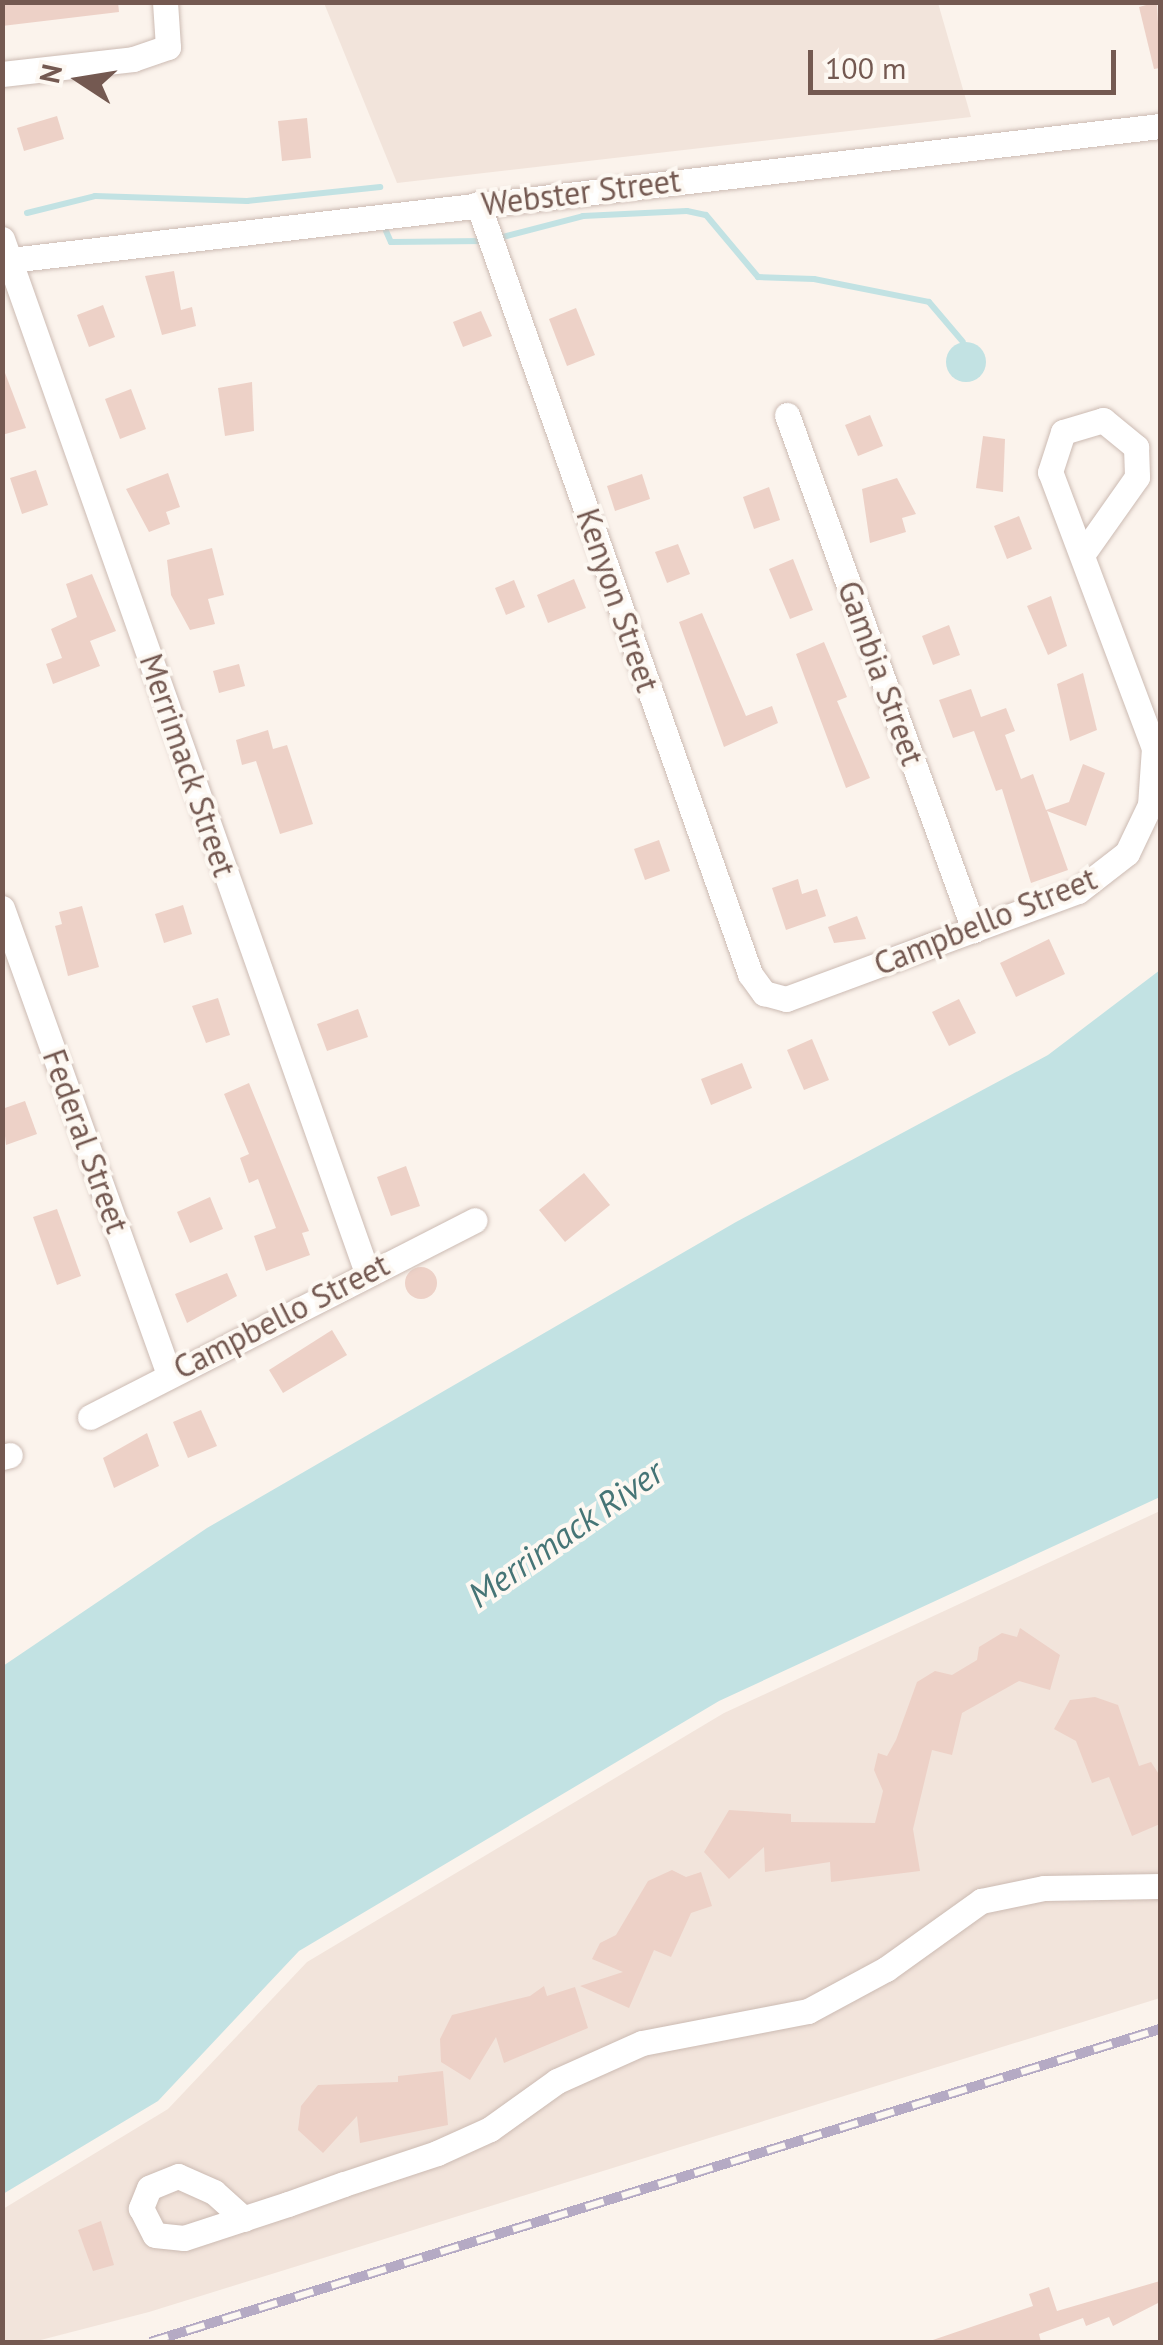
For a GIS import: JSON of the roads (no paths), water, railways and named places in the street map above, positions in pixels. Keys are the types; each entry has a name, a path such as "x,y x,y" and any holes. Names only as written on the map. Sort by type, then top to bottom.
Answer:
{"street":[{"path":"2,74 134,59 168,47 165,2"},
{"name":"Webster Street","path":"5,253 1160,126"},
{"name":"Kenyon Street","path":"478,204 750,974 764,993"},
{"name":"Merrimack Street","path":"5,253 366,1270"},
{"name":"Gambia Street","path":"787,415 974,930"},
{"name":"Campbello Street","path":"764,993 786,998 974,930 1104,876 1127,852 1150,804 1154,748 1082,556 1050,458 1075,424 1103,420 1136,447 1137,477 1082,556"},
{"name":"Federal Street","path":"2,908 169,1374"},
{"name":"Campbello Street","path":"90,1416 366,1270 475,1220"},
{"path":"244,2219 438,2153 630,2047 808,2011 886,1969 981,1902 1044,1888 1160,1886"}],"water":[{"path":"966,342 980,348 986,362 980,376 966,382 952,376 946,362 952,348"},
{"name":"Merrimack River","path":"1160,970 1160,1497 719,1701 299,1951 158,2101 3,2194 3,1666 207,1528 736,1222 1048,1055"}],"waterway":[{"path":"27,213 95,196 247,201 380,187"},
{"path":"495,239 583,216 687,211 706,215 758,277 814,279 929,302 963,342"},
{"path":"386,231 391,242 483,241"}],"railway":[{"path":"150,2342 1160,2029"}]}
